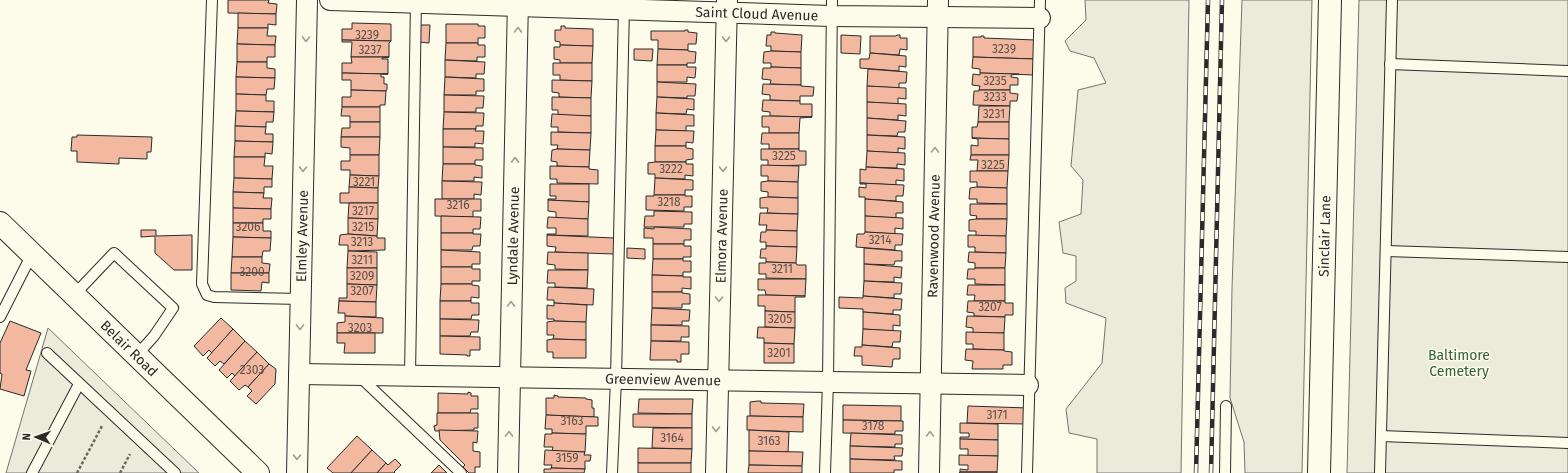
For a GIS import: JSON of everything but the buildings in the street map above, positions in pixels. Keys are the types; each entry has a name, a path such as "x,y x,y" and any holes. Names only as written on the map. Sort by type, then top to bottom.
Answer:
{"main road":[{"name":"Sinclair Lane","path":"1319,473 1330,0"},
{"name":"Belair Road","path":"0,223 258,473"}],"street":[{"name":"Elmley Avenue","path":"297,473 307,0"},
{"name":"Saint Cloud Avenue","path":"330,0 831,8 1040,9"},
{"name":"Lyndale Avenue","path":"508,473 518,3"},
{"name":"Elmora Avenue","path":"716,473 727,6"},
{"name":"Ravenwood Avenue","path":"929,473 938,9"},
{"name":"Greenview Avenue","path":"299,374 1028,385"}],"lane":[{"path":"212,0 202,284 207,295 214,297 300,299"},
{"path":"1380,473 1392,0"},
{"path":"410,376 416,1"},
{"path":"612,473 616,379 624,5"},
{"path":"825,473 828,382 831,8"},
{"path":"1026,473 1040,9"},
{"path":"1390,64 1568,71"},
{"path":"1386,251 1568,257"},
{"path":"74,295 114,253 167,303 172,308 154,336 137,355"},
{"path":"0,317 32,254"},
{"path":"47,353 171,472"},
{"path":"358,375 461,473"},
{"path":"32,473 80,384"},
{"path":"1225,473 1226,406"},
{"path":"1381,436 1568,443"}],"path":[{"path":"77,473 110,412"},
{"path":"120,473 138,439"}],"green space":[{"path":"1085,0 1189,0 1181,473 1097,473 1097,439 1069,433 1066,409 1102,363 1106,318 1066,303 1065,288 1076,281 1076,256 1063,253 1059,222 1081,214 1083,180 1071,166 1078,90 1106,83 1094,58 1070,51 1065,41 1086,20"},
{"path":"1242,0 1312,0 1302,473 1245,473 1244,442 1230,398 1232,288"},
{"name":"Baltimore Cemetery","path":"1359,0 1568,0 1568,473 1347,473"},
{"path":"48,328 199,473 6,473"}],"railway":[{"path":"1196,473 1208,0"},
{"path":"1211,473 1222,0"}]}
